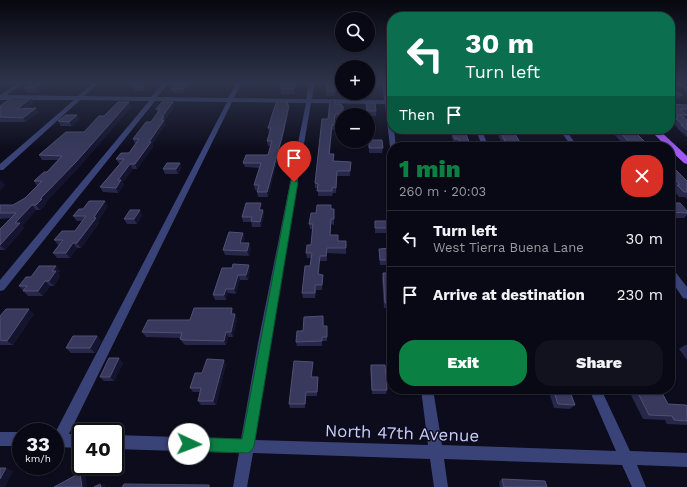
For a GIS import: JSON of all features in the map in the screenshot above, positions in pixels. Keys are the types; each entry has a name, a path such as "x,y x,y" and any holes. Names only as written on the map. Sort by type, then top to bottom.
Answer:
{"main road":[{"path":"658,134 667,142"},
{"path":"675,149 687,160"}],"street":[{"path":"0,168 70,106"},
{"path":"0,287 148,106"},
{"path":"64,426 228,106"},
{"path":"240,487 307,106"},
{"path":"675,279 687,295"},
{"path":"428,394 441,487"},
{"path":"597,394 639,487"},
{"path":"0,439 12,440"},
{"name":"North 47th Avenue","path":"124,442 687,460"}],"building":[{"path":"0,106 21,106 17,109 36,108 23,118 0,117"},
{"path":"114,106 126,106 76,162 40,199 42,199 36,205 32,205 15,223 20,223 0,245 0,229 16,213 0,213 0,205 13,205 25,198 42,181 34,181 44,172 47,172 62,156 39,155 66,132 84,132 99,116 104,116"},
{"path":"159,106 170,106 162,117 164,117 161,120 164,120 149,142 151,142 135,164 130,164 118,180 121,180 116,188 100,187 124,159 116,159 121,153 129,153 139,139 133,139 146,122 151,122 160,109 156,109"},
{"path":"275,106 289,106 267,192 257,192 259,185 254,185 261,163 243,163 246,155 268,155 272,141 267,141 271,128 268,128"},
{"path":"329,106 343,106 343,108 335,108 334,125 332,125 329,154 334,154 333,161 351,162 350,171 337,171 336,188 332,187 332,191 317,191 318,184 315,183 322,119 328,119"},
{"path":"366,106 375,106 376,111 375,108 367,108"},
{"path":"675,106 687,106 687,109 680,109 687,115 680,115 687,120 687,130 676,119 679,115 675,115"},
{"path":"66,115 77,115 69,122 58,121"},
{"path":"453,134 466,134 469,142 460,142 459,139 455,139"},
{"path":"502,134 515,134 520,142 506,142"},
{"path":"622,134 637,134 645,142 629,142"},
{"path":"375,140 382,140 383,148 375,148"},
{"path":"167,163 180,163 176,169 163,169"},
{"path":"675,169 687,181 687,192 684,192 677,185 680,185 675,180"},
{"path":"89,201 105,201 94,217 96,218 77,243 73,243 66,253 53,253 63,240 54,240 62,231 75,231 86,216 73,216 79,209 83,209"},
{"path":"246,203 261,203 259,210 263,210 260,222 251,221 252,217 242,217"},
{"path":"675,203 680,203 687,213 675,212"},
{"path":"317,205 331,205 331,209 334,209 334,219 331,219 330,235 338,235 338,241 346,241 346,248 327,248 326,256 320,256 318,274 323,275 322,285 315,285 315,293 302,293 305,266 310,266 312,253 306,253 307,245 311,245 313,224 309,224 311,213 316,213"},
{"path":"130,210 140,210 134,219 124,219"},
{"path":"375,221 387,221 387,228 375,228"},
{"path":"229,232 243,233 240,243 249,243 247,251 223,250"},
{"path":"387,248 387,260 380,260 379,249"},
{"path":"233,264 249,265 246,275 238,275 234,289 226,289 224,295 213,295 222,268 232,268"},
{"path":"39,266 56,266 52,271 56,271 49,281 45,281 38,291 23,291 27,286 19,286 26,277 31,277"},
{"path":"383,273 387,273 387,303 385,303"},
{"path":"194,308 232,308 231,314 235,314 231,332 226,332 224,341 183,340 180,339 182,333 142,332 148,320 190,320"},
{"path":"6,309 29,309 7,341 0,340 0,316"},
{"path":"323,316 323,326 327,326 327,337 322,337 322,341 296,342 297,331 303,331 304,317"},
{"path":"73,336 97,336 90,348 66,348"},
{"path":"109,358 119,358 110,377 100,377"},
{"path":"207,359 224,360 213,401 198,401 201,388 190,388 195,373 202,373"},
{"path":"294,361 313,362 311,377 318,377 317,392 306,392 305,404 289,404"},
{"path":"371,365 385,365 387,390 372,390"},
{"path":"555,394 571,394 575,405 558,404"},
{"path":"638,394 663,394 668,404 687,406 687,421 674,420 672,416 649,415"},
{"path":"0,468 6,468 0,479"},
{"path":"76,475 80,475 82,487 54,487"},
{"path":"502,479 545,481 547,487 504,487"},
{"path":"100,484 101,487 94,487"},
{"path":"124,484 209,485 209,487 122,487"}],"route":[{"path":"189,444 248,446 264,343 294,182"}]}
